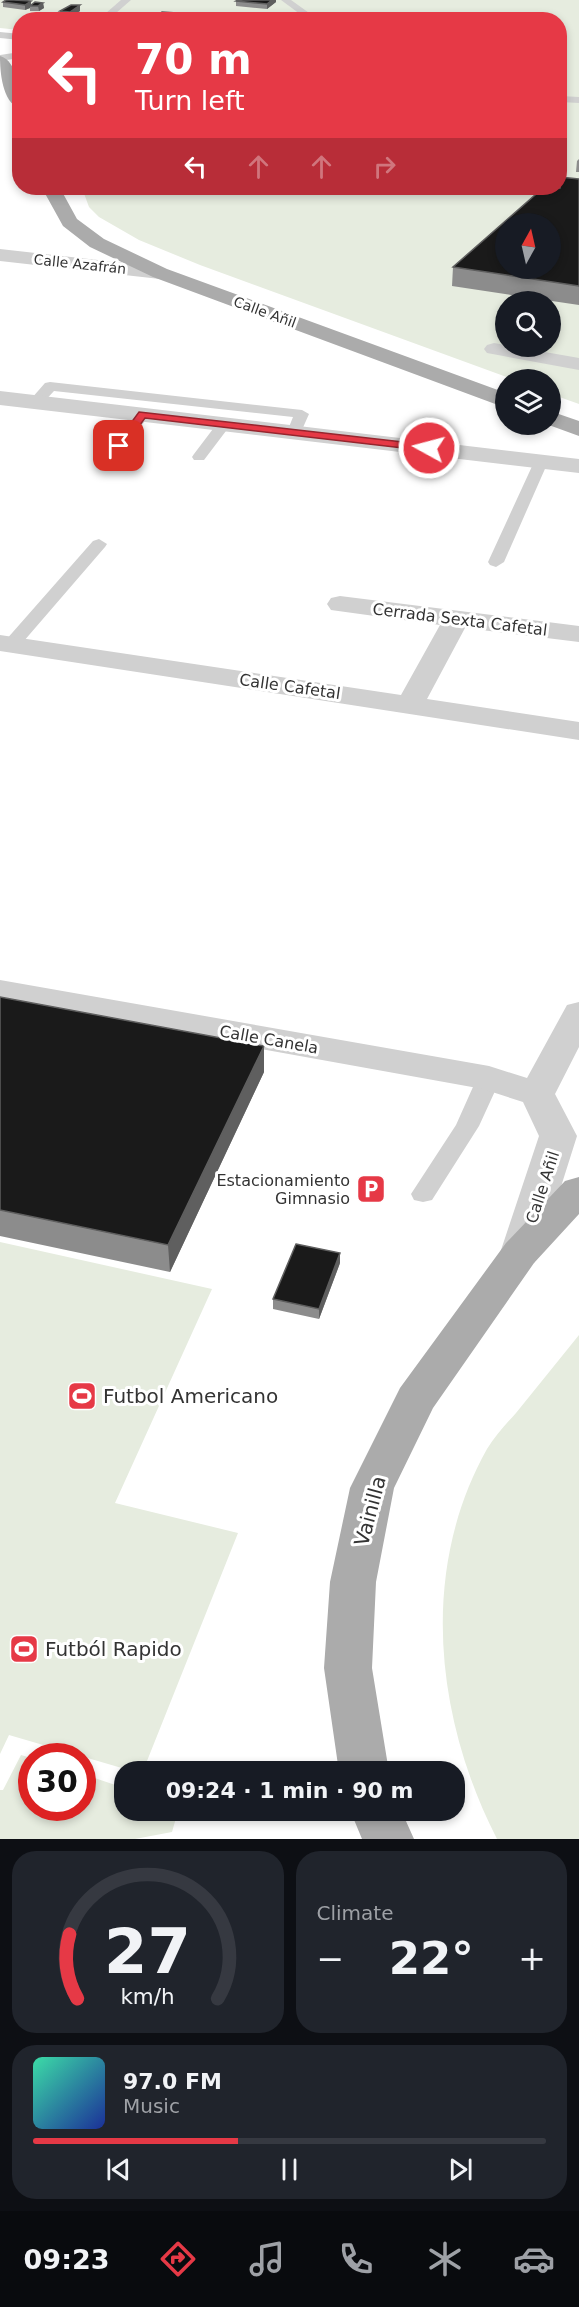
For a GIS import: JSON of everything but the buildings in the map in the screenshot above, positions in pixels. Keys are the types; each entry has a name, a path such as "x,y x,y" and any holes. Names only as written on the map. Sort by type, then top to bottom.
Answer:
{"main road":[{"path":"0,61 12,86"},
{"name":"Calle Añil","path":"55,195 70,222 97,243 160,273 495,397"},
{"path":"561,422 579,429"},
{"name":"Calle Añil","path":"520,1253 579,1190"},
{"name":"Vainilla","path":"362,1761 348,1668 353,1582 372,1488 415,1400 520,1253"},
{"path":"380,1821 388,1839"}],"street":[{"name":"Calle Azafrán","path":"0,255 160,273"},
{"path":"494,349 579,364"},
{"path":"0,398 142,414 176,409 224,424 579,466"},
{"name":"Cerrada Sexta Cafetal","path":"340,604 579,634"},
{"path":"410,704 456,619"},
{"name":"Calle Cafetal","path":"6,644 579,731"},
{"name":"Calle Canela","path":"0,992 489,1078 537,1094"},
{"path":"537,1094 579,1013"},
{"name":"Calle Añil","path":"520,1253 558,1136 537,1094"}],"lane":[{"path":"112,12 127,0"},
{"path":"285,0 303,12"},
{"path":"36,402 50,386 176,409 302,414 294,432"},
{"path":"109,460 142,414"},
{"path":"199,457 224,424"},
{"path":"496,562 541,462"},
{"path":"6,644 99,544"},
{"path":"423,1194 467,1126 489,1078"}],"shaded area":[{"path":"0,0 579,0 579,404 561,398 561,369 495,369 495,373 200,265 139,240 99,217 89,207 85,195 567,195 567,12 12,12 12,29 0,28"},
{"path":"0,1242 212,1289 115,1503 238,1533 147,1761 114,1761 114,1766 96,1760 96,1743 36,1743 9,1735 0,1754"},
{"path":"579,1335 579,1839 497,1839 476,1792 460,1744 449,1694 443,1644 444,1594 451,1544 465,1496 487,1449"},
{"path":"18,1761 18,1821 96,1821 96,1778 114,1785 114,1821 175,1821 172,1832 135,1839 0,1839 0,1790 3,1790"}],"place":[{"name":"Estacionamiento Gimnasio","path":"371,1189"},
{"name":"Futbol Americano","path":"82,1396"},
{"name":"Futból Rapido","path":"24,1649"}],"route":[{"path":"119,446 142,414 429,448"}]}
